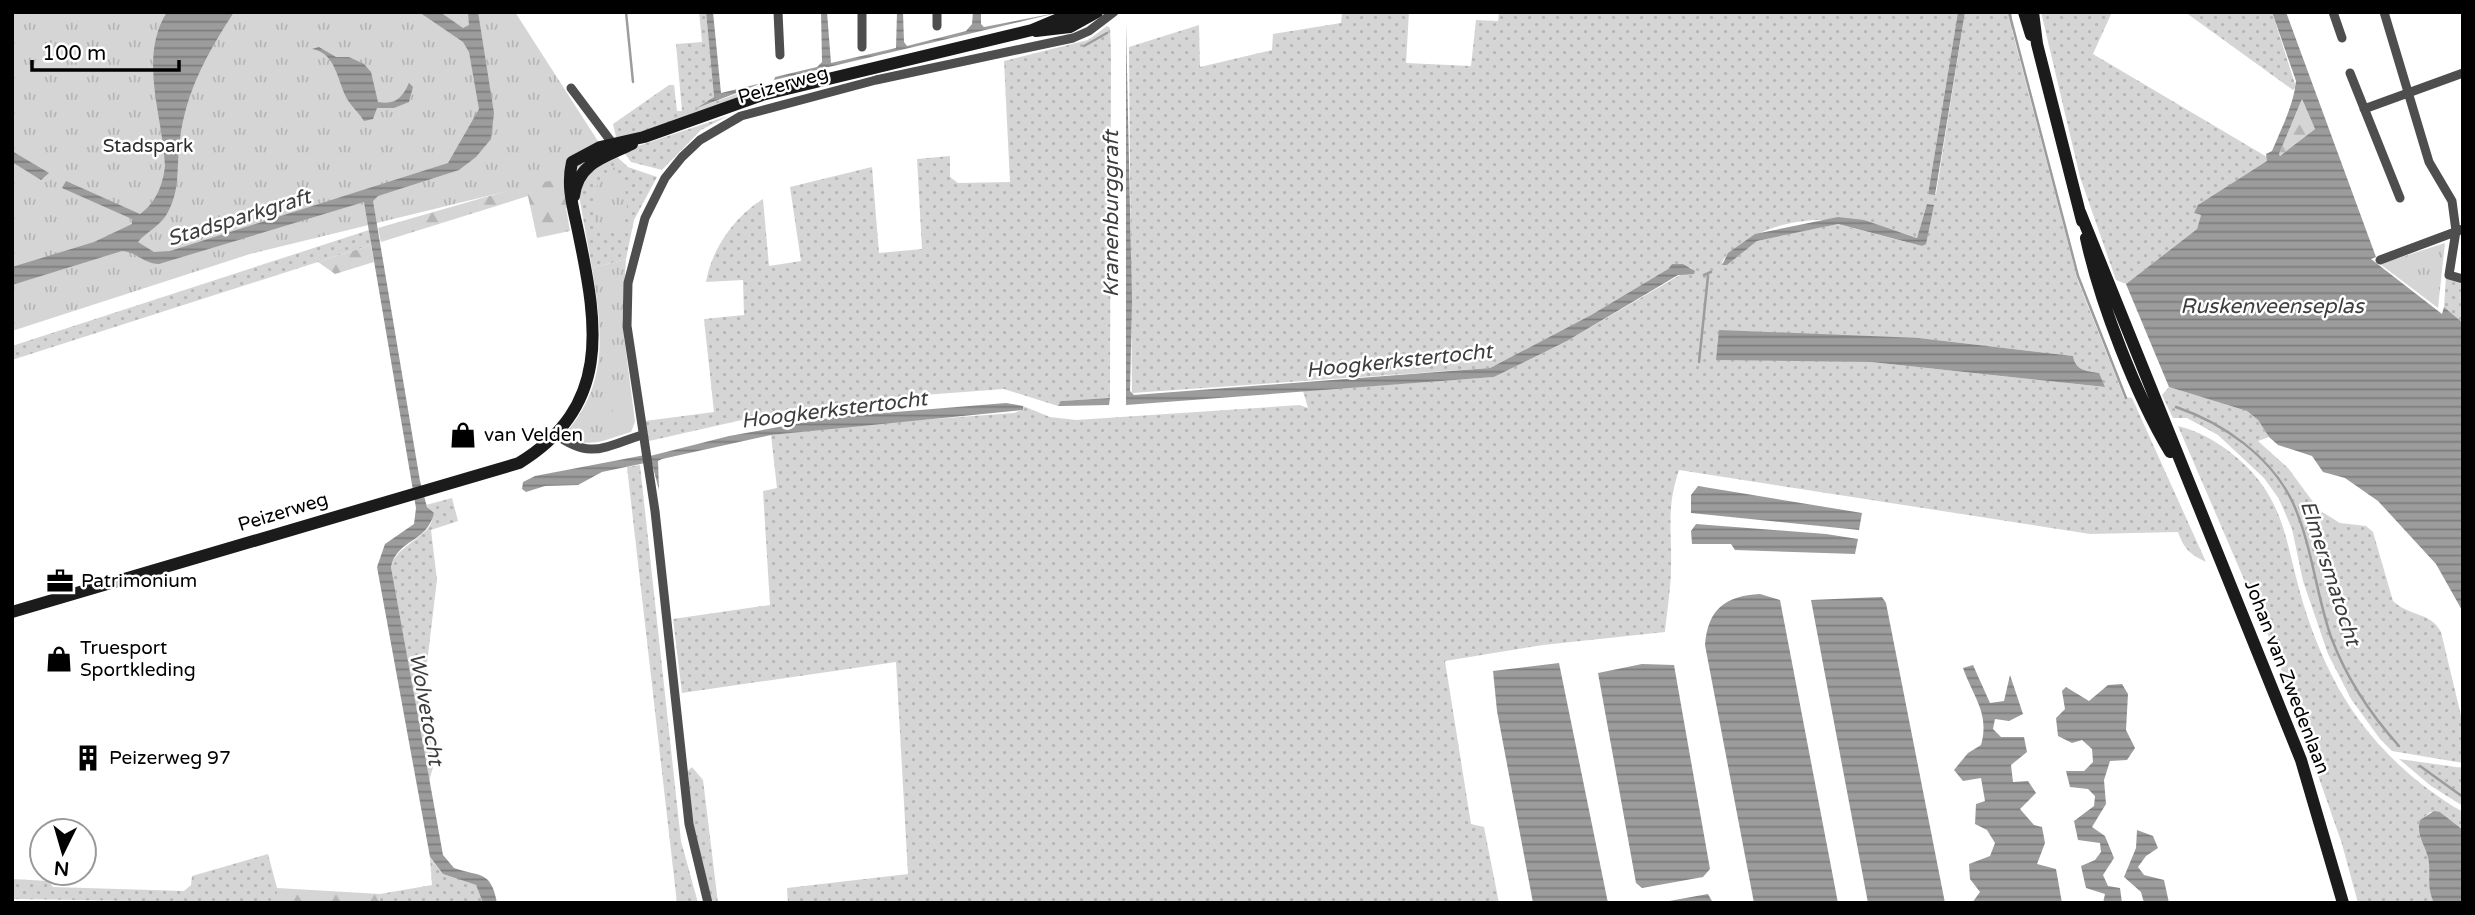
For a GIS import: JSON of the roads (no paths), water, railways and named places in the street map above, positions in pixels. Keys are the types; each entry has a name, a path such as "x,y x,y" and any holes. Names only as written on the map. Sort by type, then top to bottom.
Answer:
{"street":[{"path":"778,12 779,55"},
{"path":"862,12 862,47"},
{"path":"937,12 937,26"},
{"name":"Peizerweg","path":"1032,30 1075,12"},
{"name":"Peizerweg","path":"12,612 510,467 526,459 555,434 585,391 590,376 595,345 589,291 568,186 572,162 591,150 616,147 762,94 1032,30 1070,27 1097,12"},
{"name":"Peizerweg","path":"708,903 689,824 648,458 642,435 627,326 628,283 645,218 665,178 682,157 700,141 741,116 986,55 1082,35 1114,12"},
{"name":"Johan van Zwedenlaan","path":"2024,12 2037,44"},
{"name":"Johan van Zwedenlaan","path":"2033,12 2037,44 2080,212 2181,470 2236,594 2301,760 2343,903"},
{"path":"2333,12 2342,38"},
{"path":"2384,12 2429,162 2452,201 2460,230 2449,275 2463,279"},
{"path":"983,41 986,55"},
{"path":"2350,73 2400,198"},
{"path":"2364,109 2463,73"},
{"path":"571,88 616,147"},
{"path":"2380,260 2460,230"},
{"path":"555,434 575,448 590,450 642,435"}],"water":[{"path":"167,12 234,12 207,57 187,105 172,203 162,221 138,242 154,252 170,251 448,163 479,109 469,52 463,42 419,12 440,12 463,28 469,25 468,12 478,12 494,113 491,139 476,157 459,170 378,196 373,201 420,481 427,507 434,513 425,530 399,551 391,567 443,855 454,868 483,876 488,880 497,903 483,903 476,885 443,874 430,857 377,567 385,544 414,524 416,508 364,202 159,264 122,251 12,285 12,267 94,242 132,224 132,219 62,188 66,181 140,214 154,199 165,166 154,88 154,48"},
{"path":"706,12 713,12 721,93 762,83 695,109 714,97"},
{"path":"821,12 827,12 831,63 896,48 897,12 903,12 904,42 907,46 966,31 972,24 973,12 981,12 981,24 984,27 1061,12 774,80 775,77 817,67 822,62"},
{"path":"1958,12 1965,12 1935,195 1928,194"},
{"name":"Ruskenveenseplas","path":"2272,12 2286,12 2376,257 2371,259 2442,314 2444,307 2463,323 2463,612 2436,564 2378,501 2345,478 2323,472 2312,456 2278,445 2247,411 2169,387 2126,284 2197,229 2201,215 2194,213 2198,205 2267,161 2266,154 2272,151 2290,107 2296,81","holes":["2302,99 2315,129 2280,156"]},
{"path":"1126,23 1132,301 1130,391 1134,395 1490,368 1591,315 1672,264 1683,264 1695,271 1694,274 1678,275 1567,341 1494,377 1126,405"},
{"path":"319,47 336,57 349,57 364,64 371,72 378,102 398,99 409,83 413,87 409,102 394,108 377,108 373,119 364,121 347,99 331,62 326,56 312,49"},
{"path":"12,151 49,173 41,180 12,162"},
{"path":"1927,204 1934,205 1926,244 1922,246 1838,224 1757,241 1727,265 1722,265 1728,253 1755,234 1838,217 1864,220 1917,238"},
{"path":"1719,330 1919,338 2073,356 2079,367 2099,373 2105,387 1871,362 1716,360"},
{"path":"1110,398 1109,405 1058,406 1061,401"},
{"path":"1006,403 1023,406 1023,410 771,435 662,459 658,461 659,490 650,456 729,436 834,417"},
{"path":"645,455 645,463 602,472 578,485 545,486 526,492 522,489 523,482 535,476"},
{"path":"1698,486 1862,513 1859,530 1691,513 1691,495"},
{"path":"1696,524 1858,539 1855,554 1735,550 1731,544 1692,544 1691,531"},
{"path":"1760,594 1780,600 1838,903 1754,903 1705,645 1710,622 1720,607 1737,598"},
{"path":"1882,597 1886,603 1945,903 1868,903 1811,600"},
{"path":"1559,663 1608,903 1533,903 1497,711 1493,671"},
{"path":"1642,664 1674,665 1710,869 1703,877 1642,888 1636,883 1598,673"},
{"path":"1973,665 1990,703 2004,701 2010,675 2023,714 2009,721 1995,719 1993,729 2001,737 2024,737 2027,752 2011,765 2013,782 2028,781 2036,793 2020,809 2034,825 2042,827 2045,843 2037,864 2056,869 2062,903 1972,903 1980,892 1970,879 1969,864 1990,856 1995,843 1987,830 1975,824 1976,804 1985,801 1981,778 1963,781 1954,770 1968,753 1981,745 1983,734 1982,714 1963,668"},
{"path":"2122,684 2128,694 2126,730 2135,748 2127,760 2110,761 2104,780 2106,804 2092,827 2105,836 2114,858 2103,875 2108,886 2120,888 2122,903 2103,903 2105,894 2086,888 2081,866 2095,860 2101,852 2100,843 2078,840 2074,821 2094,806 2095,796 2088,789 2070,787 2066,771 2084,771 2093,762 2092,749 2082,740 2072,743 2058,736 2056,718 2065,709 2062,691 2066,687 2089,701 2108,685"},
{"path":"2434,811 2440,812 2463,830 2463,903 2434,903 2432,898 2428,858 2419,826 2420,820"},
{"path":"2137,830 2153,836 2158,848 2146,856 2138,867 2144,875 2164,880 2169,903 2144,903 2141,892 2124,877 2136,848"},
{"path":"1708,894 1713,903 1658,903"}],"waterway":[{"path":"626,12 633,82"},
{"name":"Elmersmatocht","path":"2009,12 2078,276 2126,398"},
{"name":"Kranenburggraft","path":"1084,46 1107,33"},
{"name":"Hoogkerkstertocht","path":"1704,275 1711,272"},
{"path":"1699,362 1708,276"},
{"name":"Elmersmatocht","path":"2176,407 2211,422 2244,443 2259,456 2284,486 2305,536 2326,621 2337,652 2360,695 2399,746"},
{"name":"Elmersmatocht","path":"2420,766 2463,797"}],"place":[{"name":"van Velden","path":"463,435"},
{"name":"Patrimonium","path":"60,581"},
{"name":"Truesport Sportkleding","path":"59,659"},
{"name":"Peizerweg 97","path":"88,758"}],"park label":[{"name":"Stadspark","path":"148,146"}],"water label":[{"name":"Stadsparkgraft","path":"239,218"},
{"name":"Wolvetocht","path":"426,709"}]}
